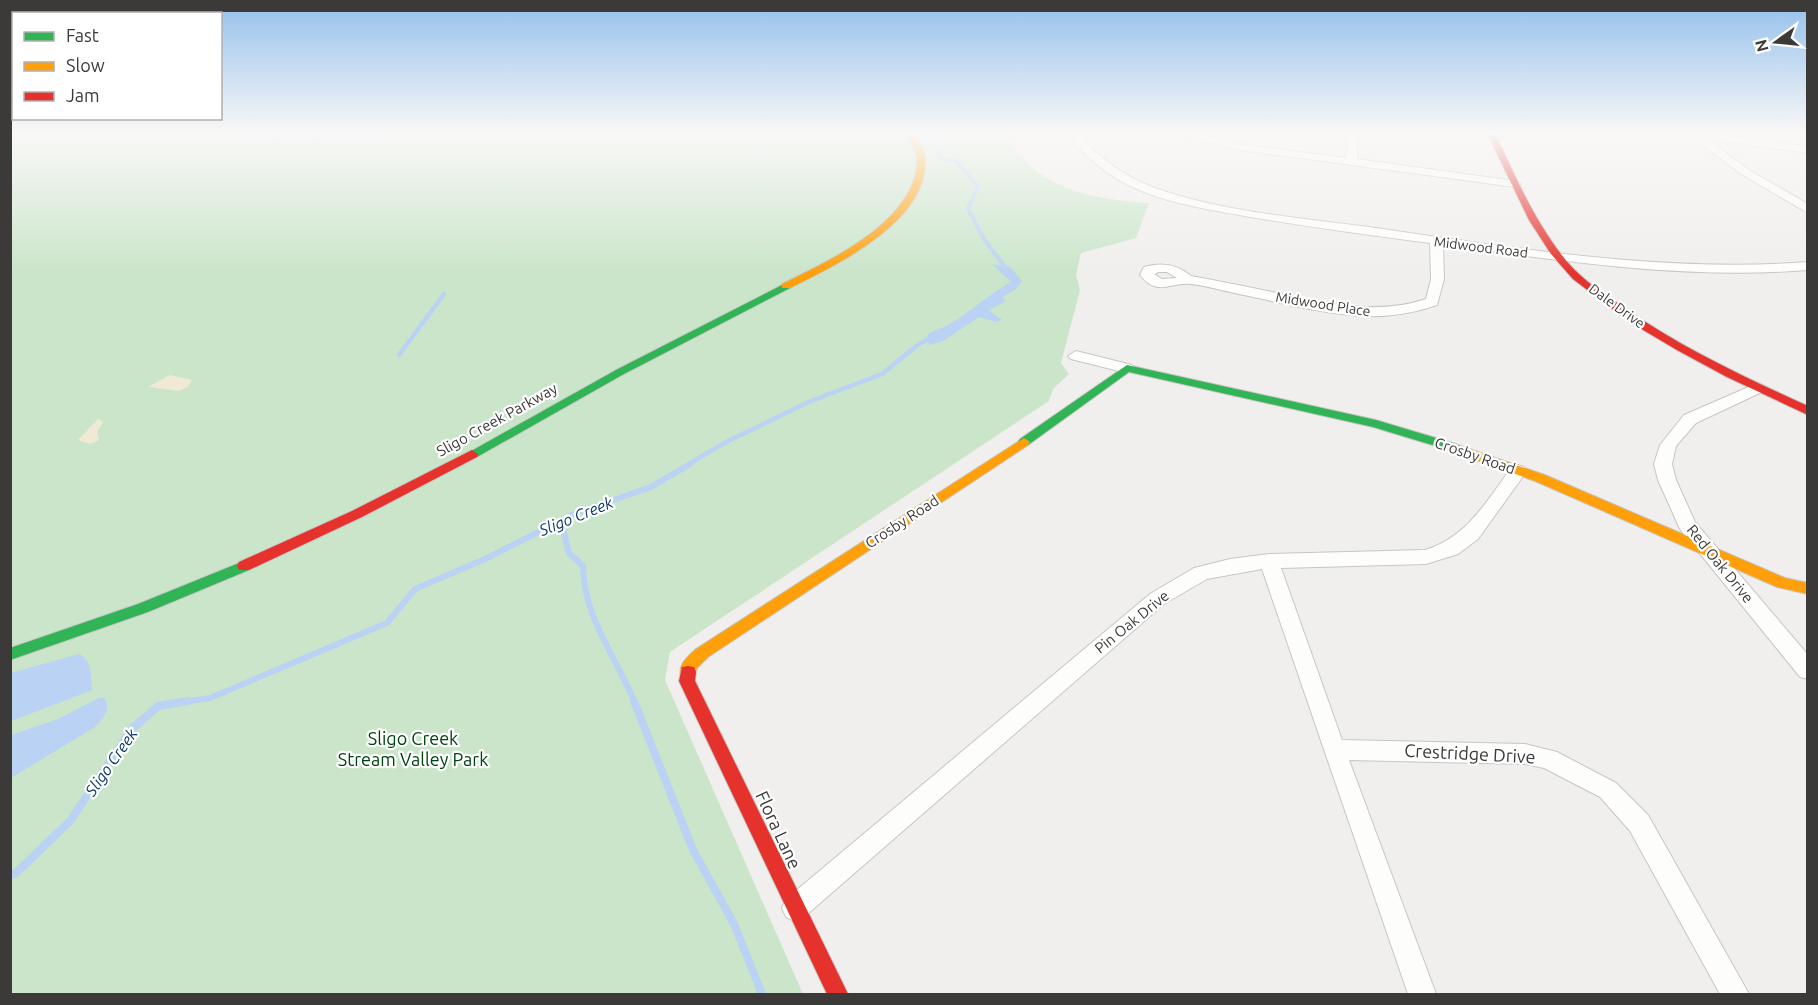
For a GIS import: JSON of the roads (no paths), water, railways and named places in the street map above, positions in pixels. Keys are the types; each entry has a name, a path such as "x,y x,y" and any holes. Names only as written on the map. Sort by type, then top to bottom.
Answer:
{"street":[{"name":"Sligo Creek Parkway","path":"10,654 57,640 177,595 249,565 359,513 529,424 585,390 858,247 890,222 909,200 918,180"},
{"name":"Midwood Road","path":"1125,180 1158,193 1228,210 1560,257 1712,270 1808,266"},
{"path":"1483,180 1515,184"},
{"name":"Dale Drive","path":"1513,180 1532,218 1560,257 1585,283 1647,328 1714,366 1808,411"},
{"path":"1758,180 1808,209"},
{"name":"Midwood Place","path":"1187,279 1341,310 1394,313 1432,302 1437,290 1436,241"},
{"name":"Crosby Road","path":"1076,356 1376,424 1462,450 1550,483 1782,583 1808,589"},
{"name":"Crosby Road","path":"687,681 688,666 702,652 1001,458 1127,368"},
{"name":"Red Oak Drive","path":"1758,388 1690,418 1668,445 1663,464 1667,480 1687,525 1808,671"},
{"name":"Pin Oak Drive","path":"795,908 1157,599 1201,573 1230,566 1269,561 1426,557 1451,549 1471,534 1518,471"},
{"path":"1269,561 1422,994"},
{"name":"Flora Lane","path":"687,681 838,994"},
{"name":"Crestridge Drive","path":"1334,750 1525,754 1549,759 1608,790 1639,823 1735,994"}],"water":[{"path":"992,264 1010,267 1022,281 1016,289 1002,297 1006,301 989,310 1002,320 996,322 979,317 943,341 929,345 927,338 929,333 961,317 1011,282"},
{"path":"79,654 86,660 90,669 92,689 90,691 11,721 11,673"},
{"path":"99,698 104,698 107,710 95,727 11,778 11,735 58,719"}],"waterway":[{"name":"Sligo Creek","path":"973,180 978,186 968,209 984,239 1008,271"},
{"path":"399,355 444,294"},
{"name":"Sligo Creek","path":"687,465 728,441 811,401 882,374 919,344 932,337"},
{"name":"Sligo Creek","path":"178,703 210,698 387,623 415,589 485,559 578,512 651,487 690,464"},
{"path":"561,521 569,553 583,566 585,585 595,620 635,703"},
{"name":"Sligo Creek","path":"10,875 15,874 70,821 131,730 158,706 188,701"},
{"path":"634,701 693,850 734,924 762,994"}],"park label":[{"name":"Sligo Creek Stream Valley Park","path":"413,750"}]}
